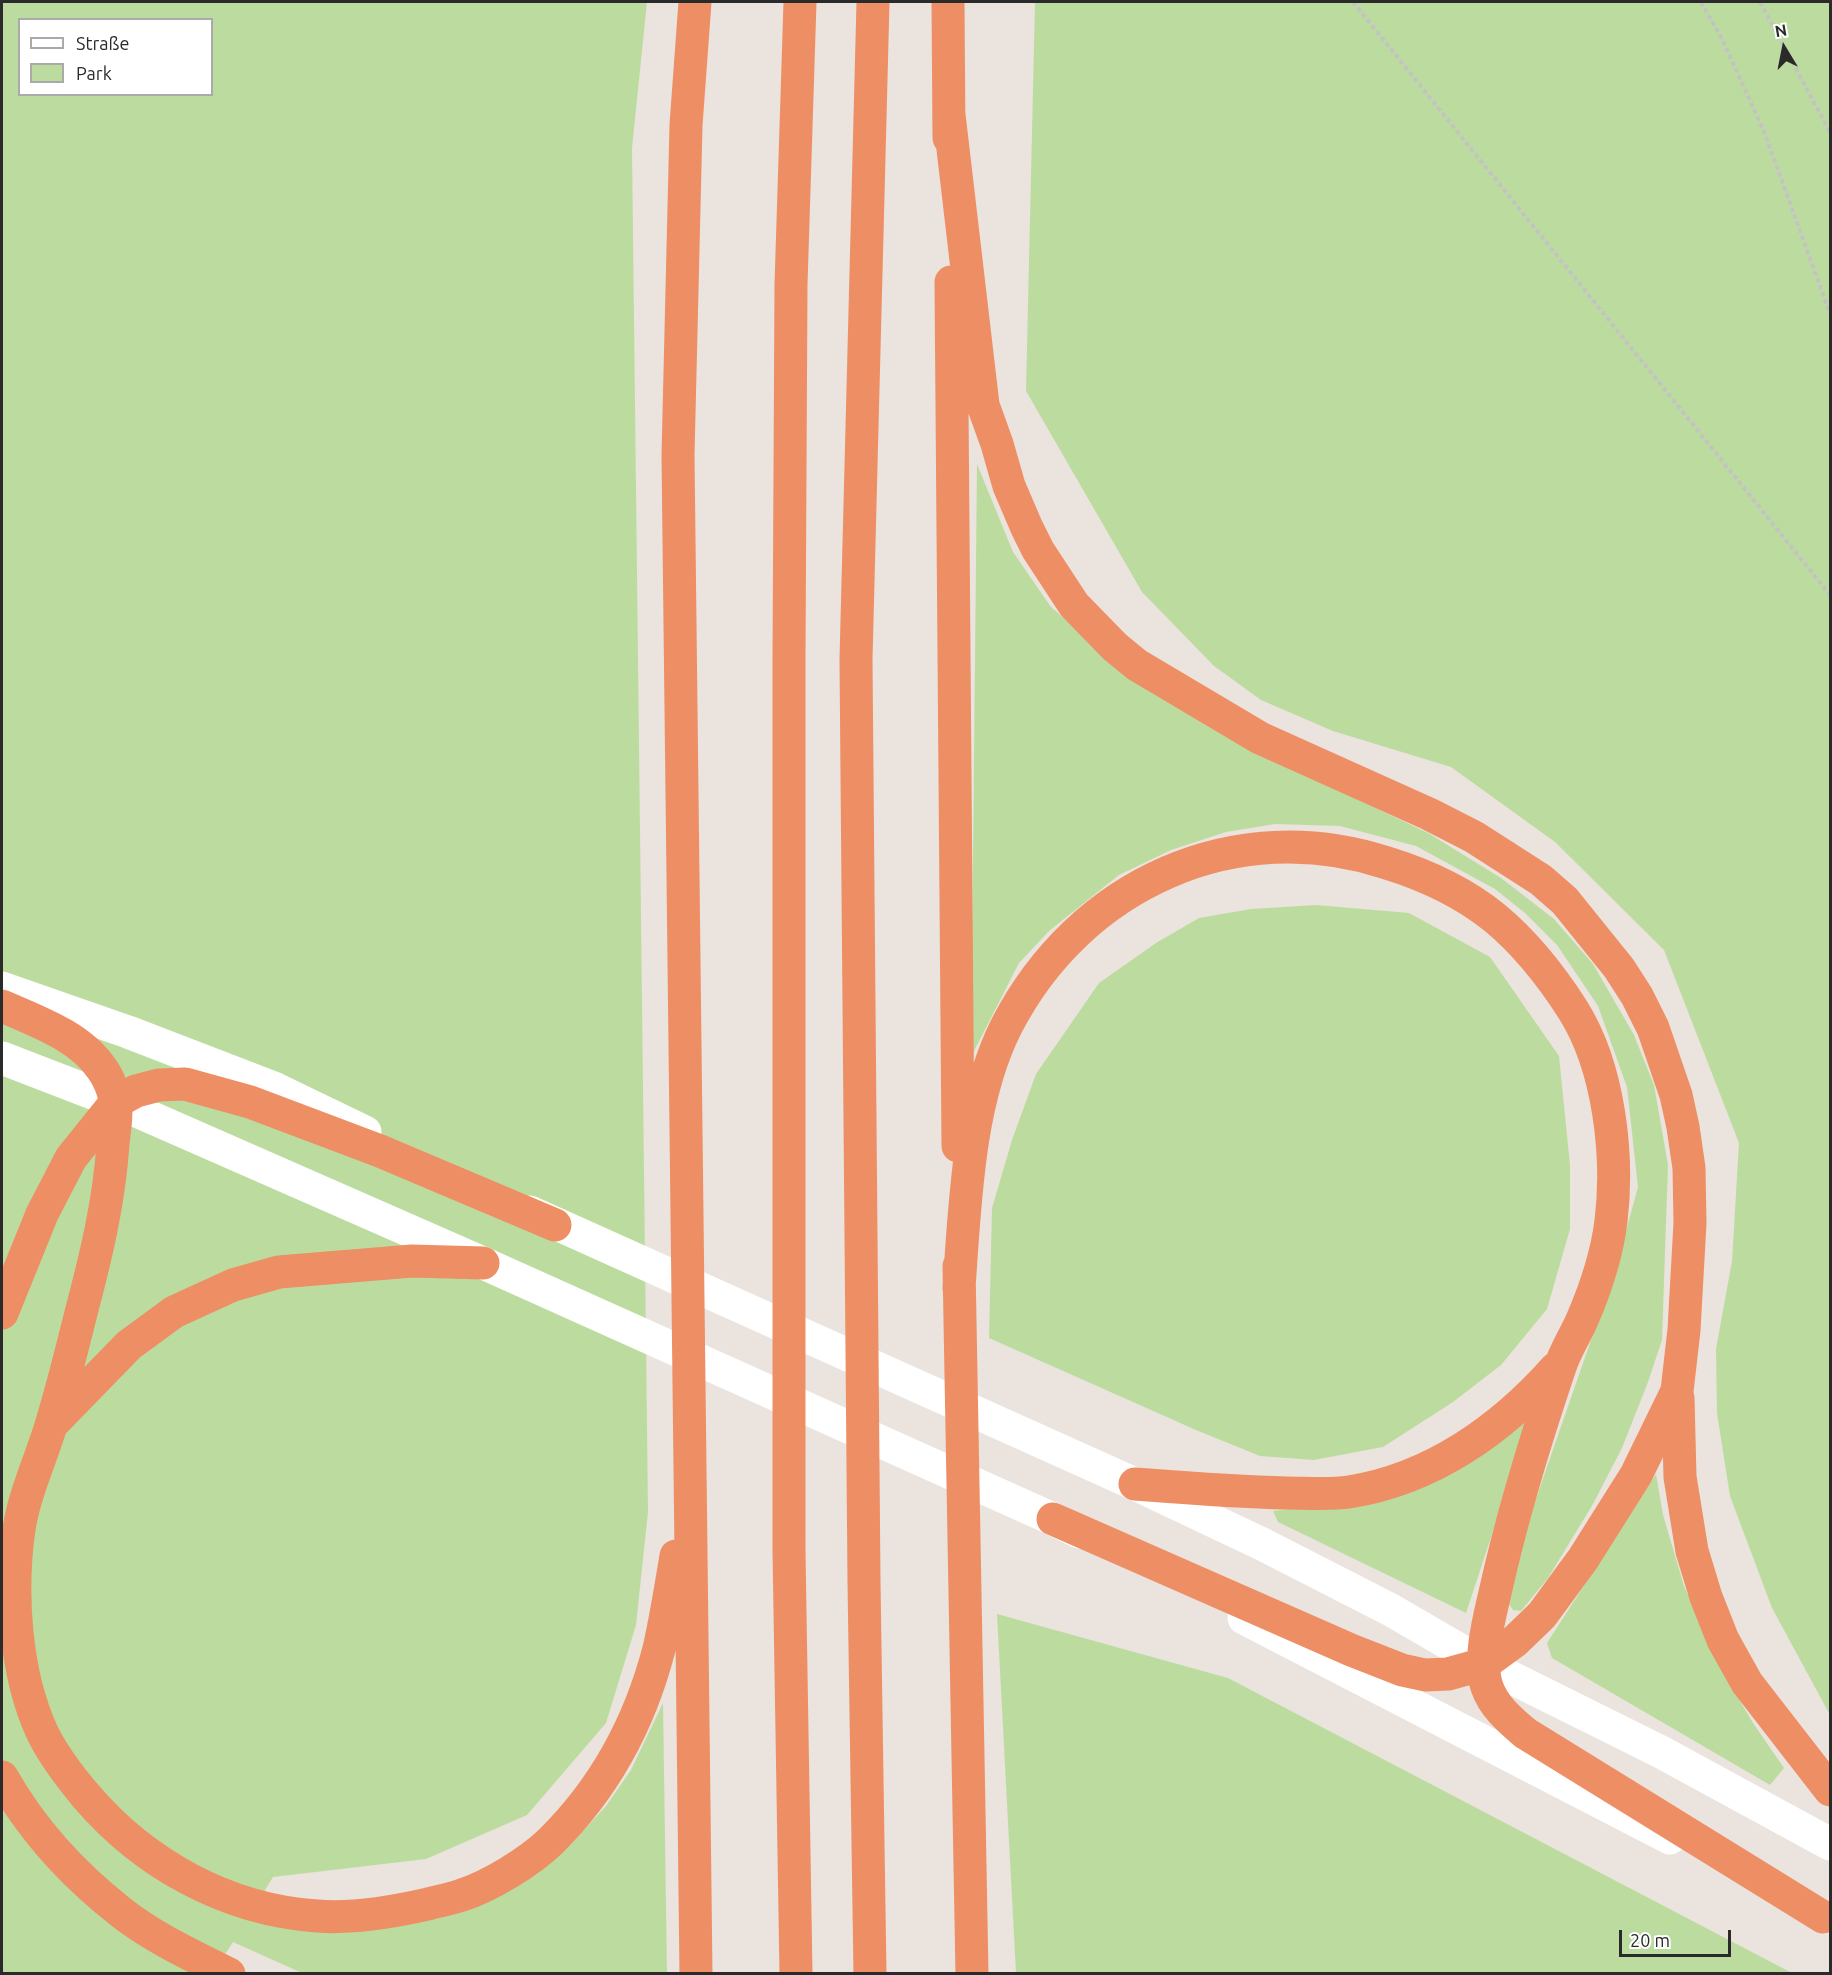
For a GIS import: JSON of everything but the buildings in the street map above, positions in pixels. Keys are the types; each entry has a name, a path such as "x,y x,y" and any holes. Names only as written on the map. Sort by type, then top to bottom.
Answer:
{"highway":[{"path":"695,2 686,125 678,455 696,1974"},
{"path":"796,1974 789,1551 789,656 791,284 800,2"},
{"path":"870,1974 863,1570 856,659 873,2"},
{"path":"948,2 959,1288 972,1974"},
{"path":"949,115 983,405 1009,486 1027,528 1038,550 1074,605 1102,635 1137,665 1260,738 1456,828 1508,857 1541,880 1565,901 1596,938 1637,996 1653,1028 1676,1095 1689,1168 1690,1223 1684,1330 1677,1391 1680,1477 1692,1551 1706,1597 1723,1640 1747,1683 1830,1790"},
{"path":"959,1288 966,1180 984,1084 1006,1027 1030,987 1067,940 1097,914 1115,901 1176,868 1214,856 1250,849 1292,847 1330,849 1361,854 1430,878 1466,897 1496,919 1525,948 1576,1013 1599,1070 1607,1104 1612,1141 1613,1179 1611,1223 1600,1267 1582,1318 1562,1362 1505,1546 1488,1627 1484,1664 1486,1684 1505,1716 1525,1733 1827,1919"},
{"path":"2,1005 65,1036 89,1053 104,1071 116,1102 112,1159 103,1226 52,1424 34,1470 20,1526 15,1579 17,1632 26,1685 42,1733 68,1775 96,1807 146,1853 183,1876 222,1894 266,1909 319,1917 393,1911 464,1895 513,1870 549,1843 576,1812 607,1773 636,1717 659,1649 690,1486"},
{"path":"2,1313 42,1214 71,1158 116,1102 136,1091 159,1085 185,1084 250,1102 380,1151 568,1230"},
{"path":"52,1424 129,1345 174,1312 233,1285 279,1272 412,1261 483,1263"},
{"path":"1136,1484 1240,1492 1317,1493 1348,1492 1395,1481 1435,1466 1487,1431 1532,1395 1562,1362"},
{"path":"1042,1514 1351,1650 1402,1670 1425,1675 1448,1674 1484,1664 1514,1642 1542,1615 1583,1559 1636,1475 1677,1391"},
{"path":"2,1777 38,1831 61,1859 123,1914 194,1957 229,1974"}],"main road":[{"path":"2,987 139,1036 276,1089 568,1230 1136,1484 1302,1564 1391,1610 1484,1664 1661,1752 1830,1844"},
{"path":"2,1058 116,1102 565,1299 1042,1514 1827,1919"}],"path":[{"path":"1353,2 1830,595"},
{"path":"1701,2 1721,37 1765,134 1830,314"},
{"path":"1760,2 1830,132"}],"green space":[{"path":"2,2 647,2 632,148 648,1512 636,1625 606,1723 527,1815 426,1859 273,1877 248,1918 304,1931 571,1844 606,1806 631,1770 663,1703 667,1973 302,1973 233,1942 213,1973 2,1973"},
{"path":"1035,2 1830,2 1830,1715 1772,1608 1730,1496 1717,1413 1716,1349 1732,1261 1739,1143 1664,950 1555,842 1451,767 1333,731 1261,700 1214,666 1142,592 1026,391"},
{"path":"977,464 1013,552 1051,607 1133,677 1225,736 1428,833 1501,878 1554,919 1593,964 1634,1035 1654,1085 1668,1165 1662,1340 1622,1448 1593,1504 1548,1578 1521,1611 1513,1610 1509,1604 1515,1559 1615,1271 1638,1187 1627,1087 1598,1006 1557,945 1525,913 1495,889 1416,846 1340,826 1275,824 1226,832 1171,850 1119,875 1049,931 1019,963 971,1057"},
{"path":"1316,905 1409,913 1490,957 1559,1056 1570,1165 1570,1229 1547,1309 1501,1365 1453,1402 1383,1447 1314,1460 1260,1456 989,1338 992,1208 1012,1140 1036,1074 1099,983 1156,943 1199,918 1251,909"},
{"path":"1523,1418 1529,1422 1466,1613 1278,1522 1273,1511 1340,1503"},
{"path":"1656,1474 1663,1515 1684,1586 1726,1677 1753,1723 1784,1768 1770,1785 1552,1658 1547,1643"},
{"path":"997,1614 1228,1678 1792,1973 1016,1973"}]}
